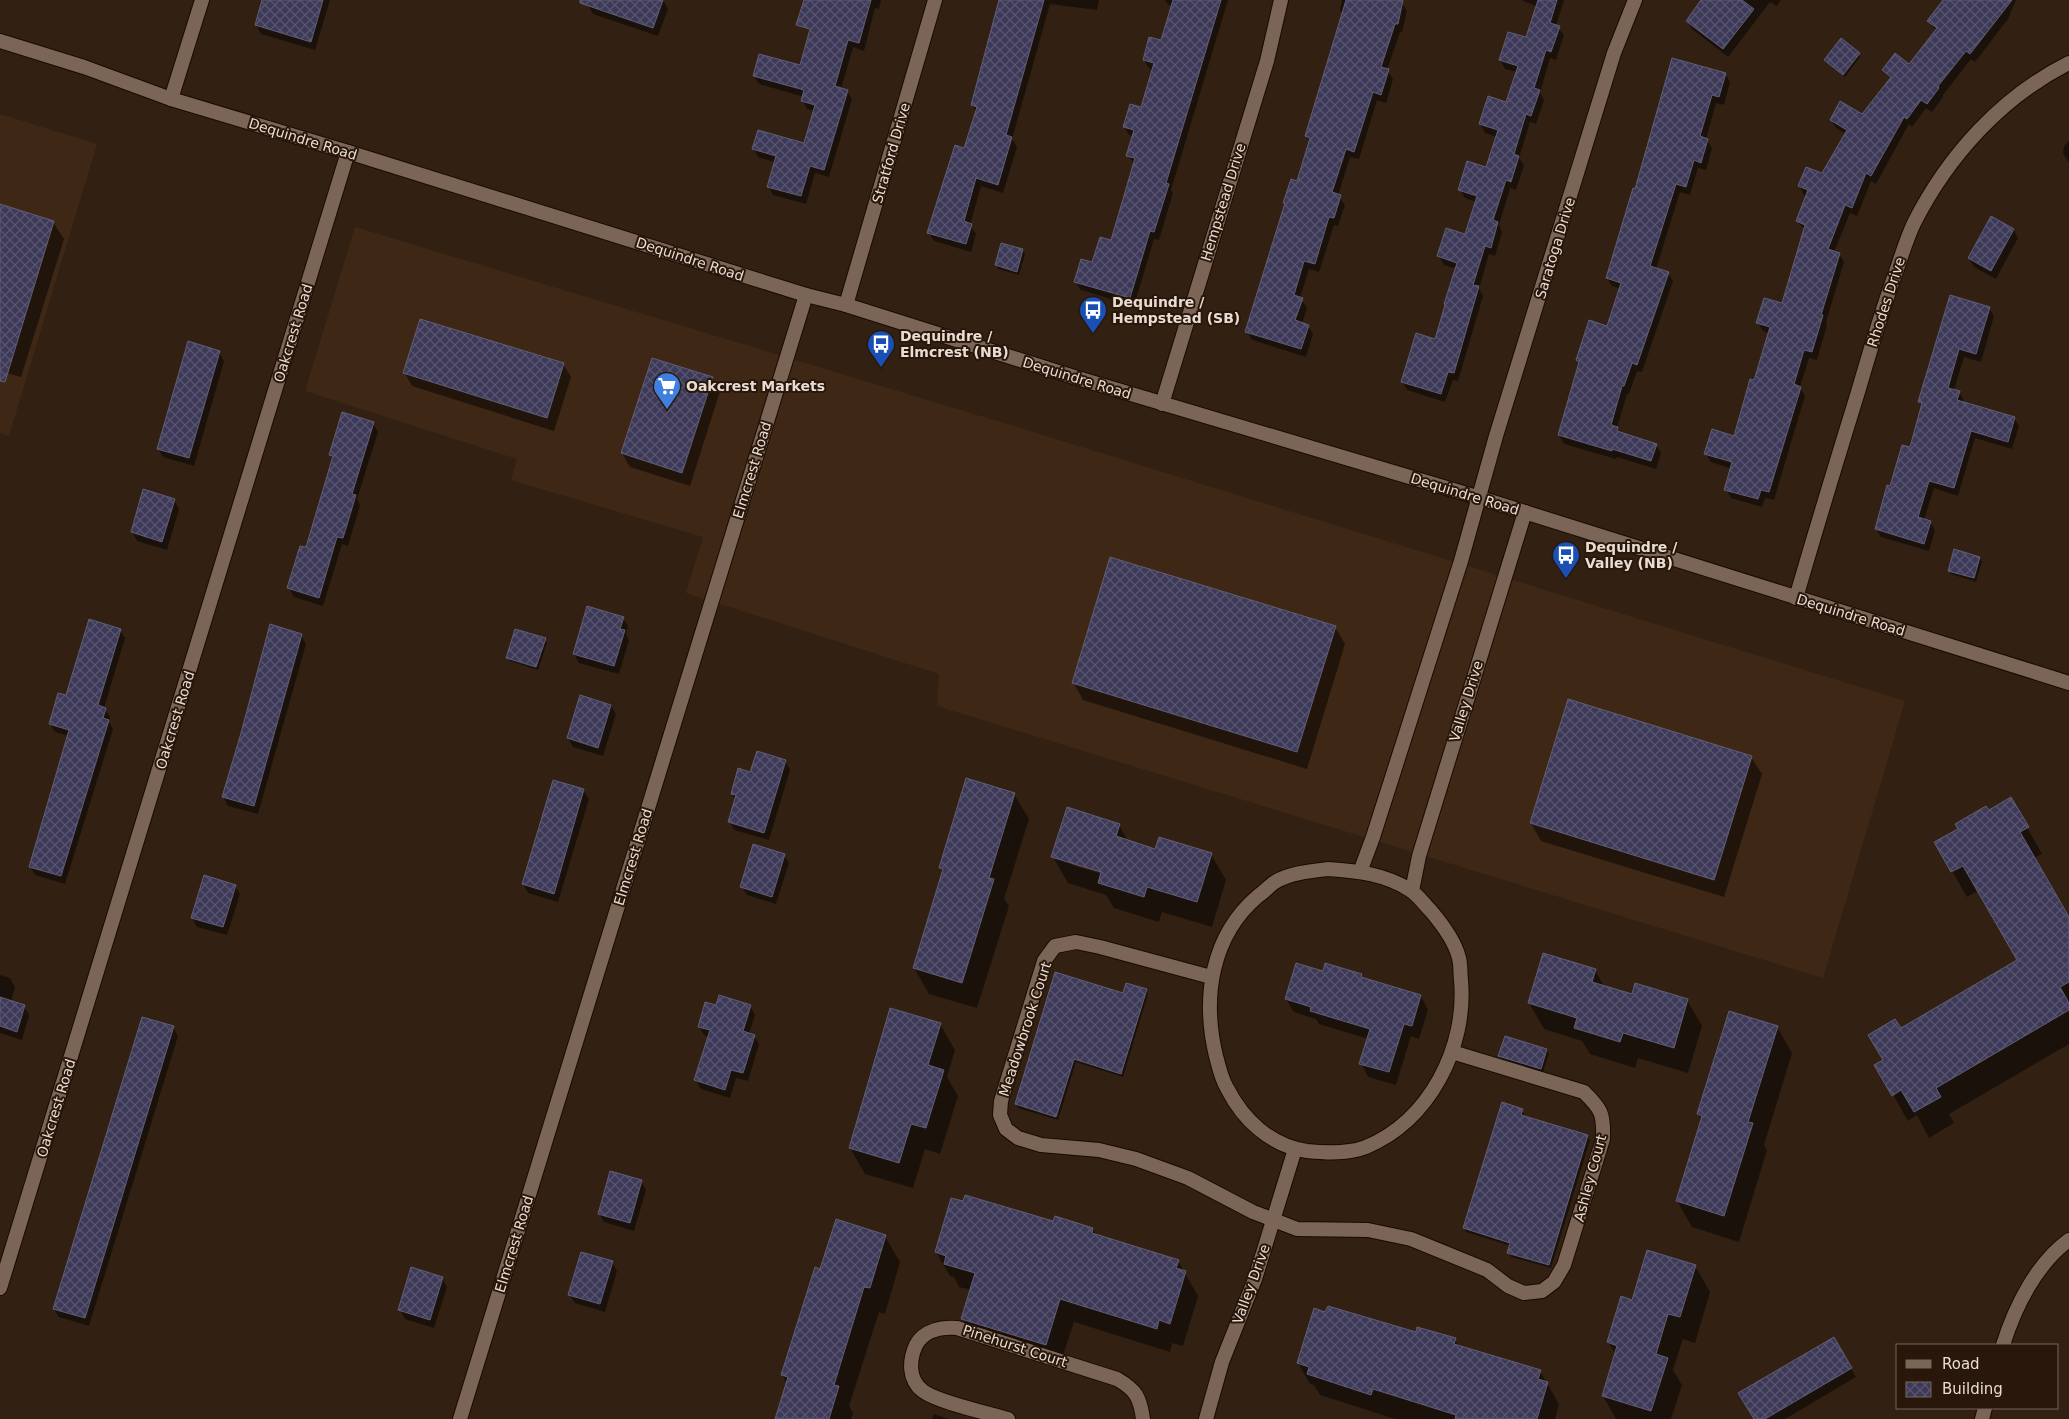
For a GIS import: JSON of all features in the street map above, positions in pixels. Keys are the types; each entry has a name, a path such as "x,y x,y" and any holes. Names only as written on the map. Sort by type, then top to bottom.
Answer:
{"street":[{"path":"171,99 202,0"},
{"name":"Stratford Drive","path":"846,305 936,0"},
{"name":"Hempstead Drive","path":"1162,404 1266,61 1281,0"},
{"name":"Saratoga Drive","path":"1480,498 1496,436 1614,53 1635,0"},
{"name":"Dequindre Road","path":"0,40 84,67 171,99 348,152 806,295 846,305 1162,404 1480,498 2069,683"},
{"name":"Rhodes Drive","path":"1796,598 1892,281 1914,224 1942,177 1967,144 1988,121 2001,108 2021,93 2069,63"},
{"name":"Oakcrest Road","path":"0,1288 348,152"},
{"name":"Elmcrest Road","path":"460,1419 806,295"},
{"path":"1360,872 1379,818 1480,498"},
{"name":"Valley Drive","path":"1412,891 1419,856 1525,512"},
{"path":"1328,869 1360,872 1386,878 1412,891 1443,924 1459,958 1462,992 1461,1014 1452,1052 1430,1094 1413,1115 1392,1132 1366,1147 1348,1152 1326,1153 1295,1149 1279,1143 1253,1124 1234,1100 1226,1086 1210,1032 1212,978 1220,946 1234,922 1251,902 1275,882 1302,873 1328,869"},
{"name":"Meadowbrook Court","path":"1212,978 1076,942 1055,946 1044,961 1036,985 1005,1083 1000,1115 1006,1129 1018,1138 1041,1144 1099,1150 1136,1159 1188,1178 1253,1212 1274,1220"},
{"name":"Ashley Court","path":"1274,1220 1297,1228 1368,1230 1411,1240 1487,1270 1508,1286 1524,1293 1542,1291 1554,1282 1564,1265 1603,1139 1604,1123 1599,1107 1584,1092 1452,1052"},
{"name":"Valley Drive","path":"1206,1419 1222,1362 1254,1279 1295,1149"},
{"path":"2003,1344 2016,1308 2027,1290 2061,1246 2069,1240"},
{"name":"Pinehurst Court","path":"1008,1419 934,1397 922,1391 915,1381 911,1368 911,1357 918,1342 929,1333 944,1328 957,1328 1117,1379 1130,1386 1138,1395 1142,1419"}],"shaded area":[{"path":"0,114 97,144 9,436 0,433"},
{"path":"355,227 1017,427 1905,701 1823,978 937,706 939,674 686,593 703,537 511,480 517,459 305,391"}],"building":[{"path":"262,0 323,0 311,42 255,25"},
{"path":"580,0 663,0 653,28 580,3"},
{"path":"804,0 871,0 859,43 848,40 835,86 848,90 824,170 810,166 801,196 767,187 776,156 752,149 758,130 804,143 815,105 801,101 804,90 753,76 759,54 800,65 810,29 796,25"},
{"path":"999,0 1044,0 1006,135 1012,137 998,185 976,178 964,221 972,224 966,244 927,233 955,145 964,148 977,107 971,105"},
{"path":"1173,0 1221,0 1166,183 1169,184 1154,232 1150,231 1130,298 1074,282 1081,259 1092,262 1100,237 1111,240 1135,158 1126,156 1134,130 1123,127 1130,104 1141,107 1154,63 1143,60 1149,37 1161,40"},
{"path":"1346,0 1403,0 1398,24 1395,24 1381,67 1389,69 1381,95 1373,92 1354,152 1346,149 1332,192 1341,195 1334,218 1329,217 1315,264 1304,261 1294,295 1303,298 1295,320 1309,325 1301,349 1245,332 1291,179 1297,181 1310,138 1305,136"},
{"path":"1538,0 1557,0 1550,23 1560,26 1551,52 1546,50 1534,88 1540,90 1531,116 1526,114 1514,154 1519,156 1511,182 1506,180 1493,220 1498,222 1491,248 1485,246 1473,285 1479,286 1454,373 1448,372 1441,394 1401,382 1416,333 1435,339 1457,263 1437,256 1446,228 1465,234 1477,196 1458,190 1467,161 1486,167 1498,130 1479,124 1488,96 1506,102 1518,66 1499,60 1508,32 1526,37"},
{"path":"1701,0 1742,0 1754,9 1723,49 1686,21"},
{"path":"1943,0 2012,0 1970,54 1966,51 1938,86 1939,88 1927,104 1921,100 1907,119 1904,117 1871,176 1866,173 1852,208 1845,205 1828,249 1840,253 1812,352 1804,350 1794,384 1801,387 1769,492 1761,490 1758,499 1724,490 1732,462 1704,454 1712,429 1734,436 1750,379 1754,380 1770,327 1756,323 1764,298 1782,303 1805,225 1796,221 1808,190 1798,186 1806,167 1822,173 1847,130 1830,120 1840,101 1862,114 1891,77 1882,70 1895,53 1909,64 1937,28 1927,21"},
{"path":"1841,38 1860,53 1843,75 1824,60"},
{"path":"1672,58 1726,73 1719,97 1712,95 1700,136 1708,139 1701,163 1694,160 1686,187 1676,184 1650,266 1669,272 1637,365 1632,363 1624,386 1622,386 1611,425 1618,427 1617,431 1657,444 1651,461 1558,435 1579,362 1576,360 1589,320 1607,326 1621,283 1606,278 1633,188 1635,189"},
{"path":"0,204 54,221 5,382 0,381"},
{"path":"1991,216 2014,229 1991,271 1968,258"},
{"path":"1001,243 1023,249 1017,272 995,265"},
{"path":"1950,295 1990,307 1976,354 1959,349 1948,388 1960,391 1957,400 2015,417 2008,442 1971,431 1954,488 1929,481 1918,517 1931,521 1924,544 1875,529 1887,485 1890,486 1902,445 1910,447 1922,403 1918,402"},
{"path":"420,319 564,363 547,418 403,373"},
{"path":"188,341 220,351 189,458 157,449"},
{"path":"652,358 713,377 682,473 621,453"},
{"path":"342,412 374,422 352,494 356,495 343,538 337,537 319,598 287,588 300,546 306,547 333,456 329,455"},
{"path":"143,489 175,499 162,542 131,532"},
{"path":"1954,549 1980,557 1974,578 1948,571"},
{"path":"1110,557 1336,626 1297,752 1072,683"},
{"path":"587,606 624,617 620,629 625,630 614,666 573,654"},
{"path":"89,619 121,629 98,705 106,708 103,718 109,720 61,876 29,867 69,730 49,724 58,693 66,695"},
{"path":"270,624 302,634 254,806 222,797"},
{"path":"515,629 546,638 536,667 506,658"},
{"path":"580,695 611,705 598,748 567,738"},
{"path":"1568,699 1752,756 1714,880 1530,823"},
{"path":"757,751 786,760 764,833 728,822 736,795 731,794 738,768 750,772"},
{"path":"966,778 1015,793 989,878 994,879 962,983 913,968 943,869 939,868"},
{"path":"553,780 584,789 554,894 522,884"},
{"path":"2011,797 2029,827 2020,832 2069,917 2069,982 2060,987 2069,1003 2069,1010 1936,1088 1941,1097 1914,1112 1901,1090 1892,1096 1874,1065 1883,1060 1868,1035 1895,1019 1901,1028 2017,960 1963,866 1951,872 1934,842 1958,829 1955,824 1986,806 1989,810"},
{"path":"1067,807 1120,824 1116,836 1155,849 1159,837 1212,853 1197,902 1147,887 1144,897 1098,883 1101,872 1051,857"},
{"path":"753,844 785,854 772,897 740,887"},
{"path":"204,875 236,885 223,927 191,918"},
{"path":"1543,953 1596,969 1592,982 1632,994 1635,983 1688,999 1674,1048 1623,1033 1620,1042 1574,1028 1577,1018 1528,1003"},
{"path":"1296,963 1323,971 1325,963 1362,974 1361,977 1421,995 1412,1026 1404,1024 1389,1072 1359,1064 1370,1029 1310,1011 1311,1007 1285,999"},
{"path":"1055,972 1123,993 1126,983 1147,989 1121,1074 1074,1059 1056,1117 1015,1104"},
{"path":"719,995 751,1005 743,1031 755,1035 743,1073 731,1070 725,1090 694,1080 710,1030 698,1027 705,1002 716,1005"},
{"path":"0,997 25,1005 17,1032 0,1026"},
{"path":"890,1008 941,1023 928,1065 944,1070 926,1128 911,1124 899,1163 849,1148"},
{"path":"1729,1011 1778,1026 1748,1122 1753,1123 1724,1216 1676,1201 1702,1116 1697,1114"},
{"path":"142,1017 174,1026 85,1318 53,1309"},
{"path":"1505,1036 1547,1049 1541,1069 1498,1056"},
{"path":"1502,1102 1523,1109 1521,1115 1588,1135 1549,1265 1507,1253 1510,1243 1463,1228"},
{"path":"610,1171 642,1180 630,1223 598,1214"},
{"path":"965,1195 1053,1221 1055,1216 1093,1228 1092,1233 1179,1260 1176,1268 1186,1271 1170,1324 1159,1320 1157,1329 1060,1299 1046,1345 961,1319 975,1273 944,1264 946,1256 935,1252 951,1198 963,1201"},
{"path":"836,1219 886,1235 870,1288 864,1287 834,1385 839,1386 829,1419 775,1419 788,1377 781,1375 815,1267 820,1269"},
{"path":"1647,1250 1696,1265 1680,1317 1668,1314 1656,1354 1668,1358 1651,1411 1602,1396 1617,1346 1607,1342 1621,1296 1632,1300"},
{"path":"581,1252 613,1261 600,1304 568,1295"},
{"path":"411,1267 443,1277 430,1320 398,1310"},
{"path":"1328,1306 1416,1332 1417,1327 1456,1338 1454,1344 1541,1370 1538,1379 1548,1382 1537,1419 1455,1419 1456,1415 1373,1389 1371,1395 1307,1374 1309,1367 1297,1363 1314,1308 1325,1312"},
{"path":"1834,1337 1852,1368 1765,1419 1754,1419 1738,1393"}],"place":[{"name":"Dequindre / Hempstead (SB)","path":"1093,334"},
{"name":"Dequindre / Elmcrest (NB)","path":"881,368"},
{"name":"Oakcrest Markets","path":"667,410"},
{"name":"Dequindre / Valley (NB)","path":"1566,579"}]}
